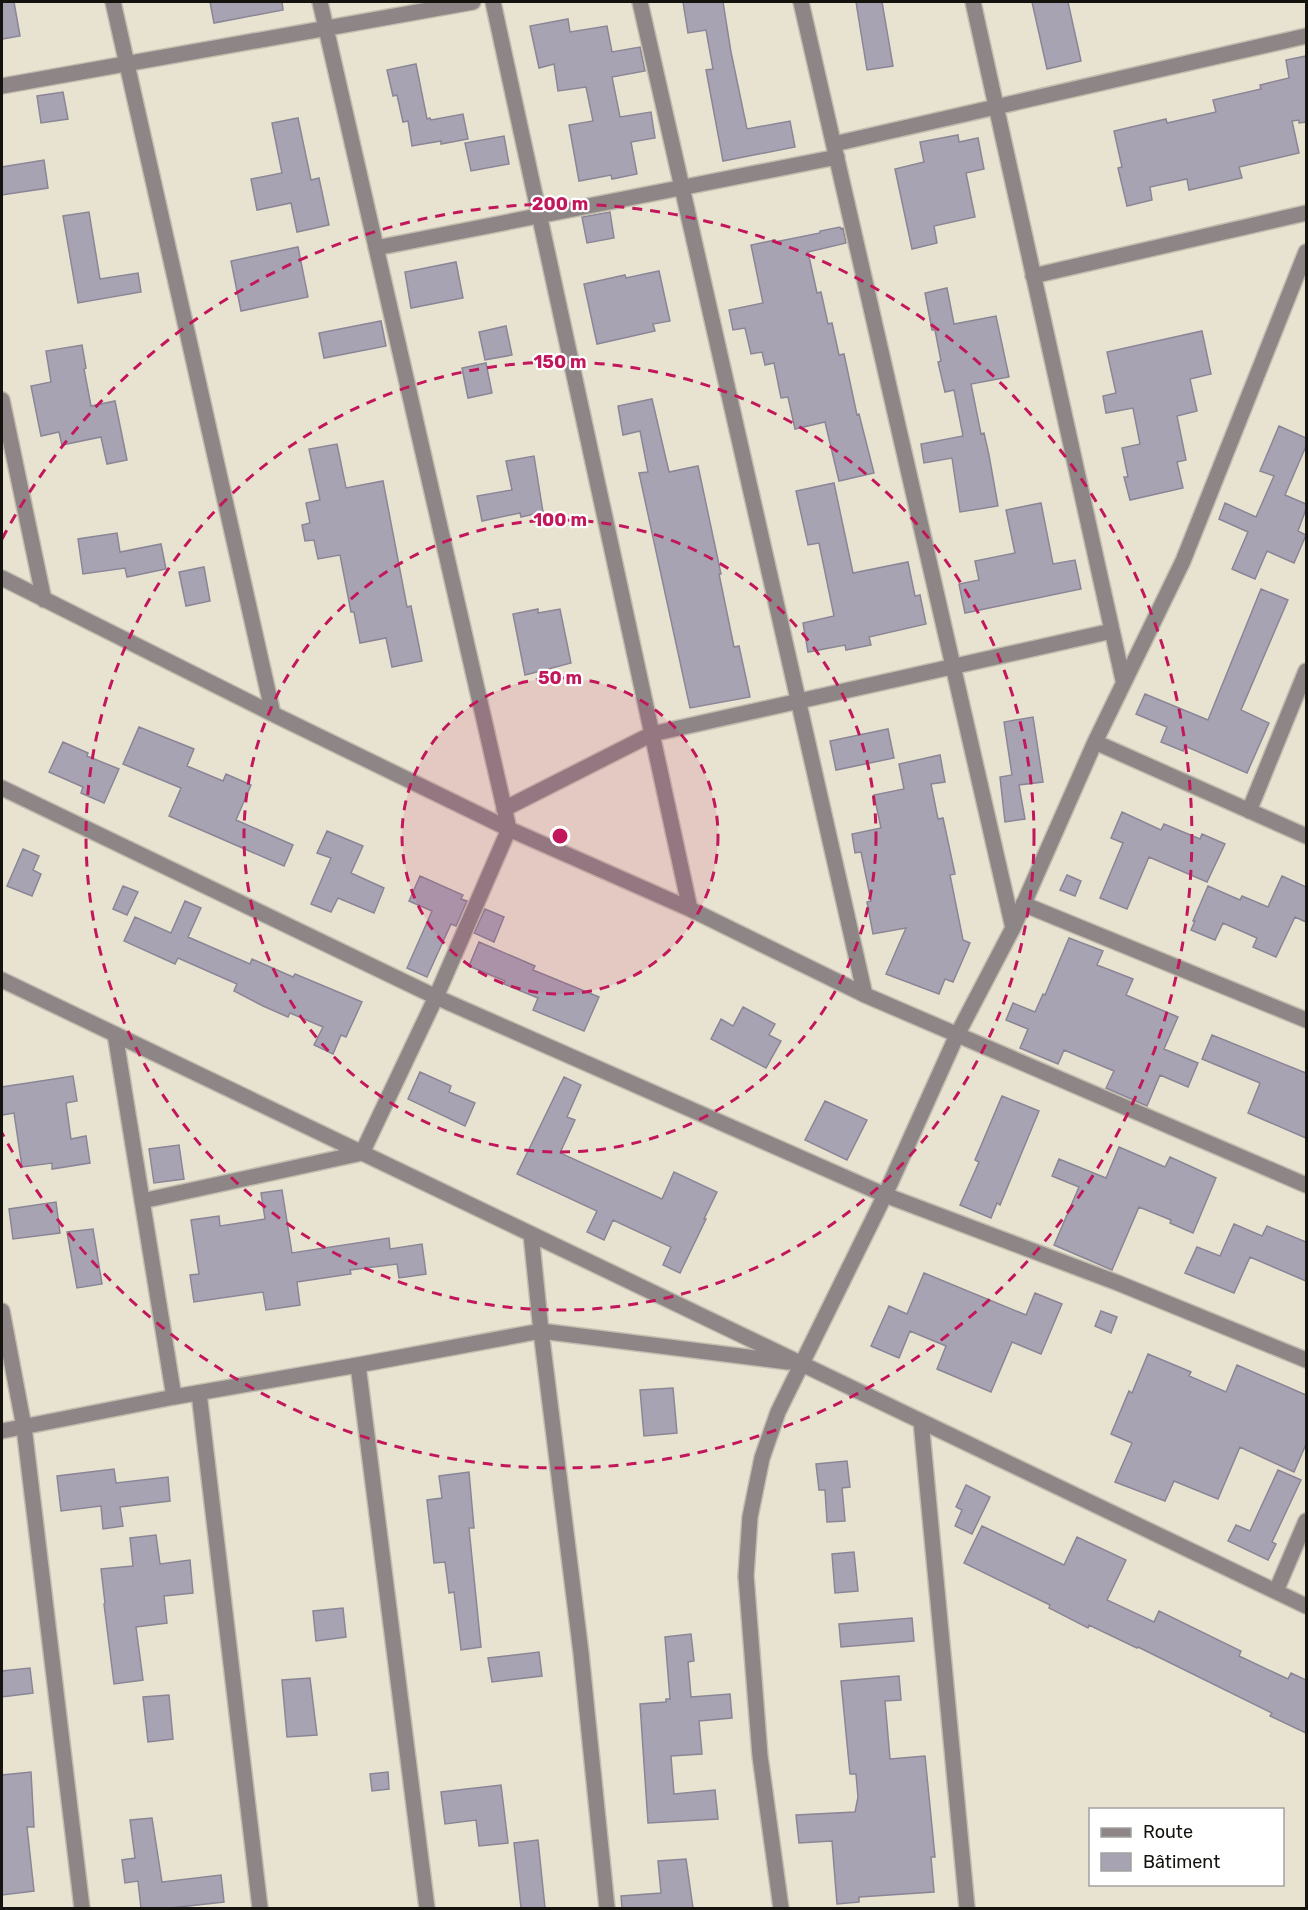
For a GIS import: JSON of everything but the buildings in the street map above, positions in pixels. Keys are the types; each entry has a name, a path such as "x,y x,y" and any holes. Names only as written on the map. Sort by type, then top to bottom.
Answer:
{"street":[{"path":"113,2 273,714"},
{"path":"320,2 509,830 436,997 362,1153"},
{"path":"2,86 472,2"},
{"path":"493,2 690,909"},
{"path":"640,2 865,995"},
{"path":"801,2 1013,928"},
{"path":"973,2 1123,680"},
{"path":"376,248 682,188 996,107 1306,36"},
{"path":"1033,276 1306,213"},
{"path":"781,1908 760,1756 746,1576 750,1517 762,1458 778,1413 885,1195 957,1035 1013,928 1123,680 1183,561 1305,260"},
{"path":"2,400 44,600"},
{"path":"2,578 509,830 690,909 865,995 1306,1185"},
{"path":"504,809 652,734 1112,631"},
{"path":"1249,811 1306,671"},
{"path":"1095,742 1306,836"},
{"path":"2,788 436,997 885,1195 1118,1283 1306,1360"},
{"path":"1023,904 1306,1020"},
{"path":"2,980 1306,1606"},
{"path":"114,1034 174,1397"},
{"path":"142,1202 362,1153"},
{"path":"531,1234 581,1653 608,1908"},
{"path":"2,1311 24,1427 82,1908"},
{"path":"2,1431 199,1392 541,1331 802,1364"},
{"path":"358,1365 427,1908"},
{"path":"199,1392 260,1908"},
{"path":"921,1421 968,1908"},
{"path":"1276,1591 1306,1521"}]}
